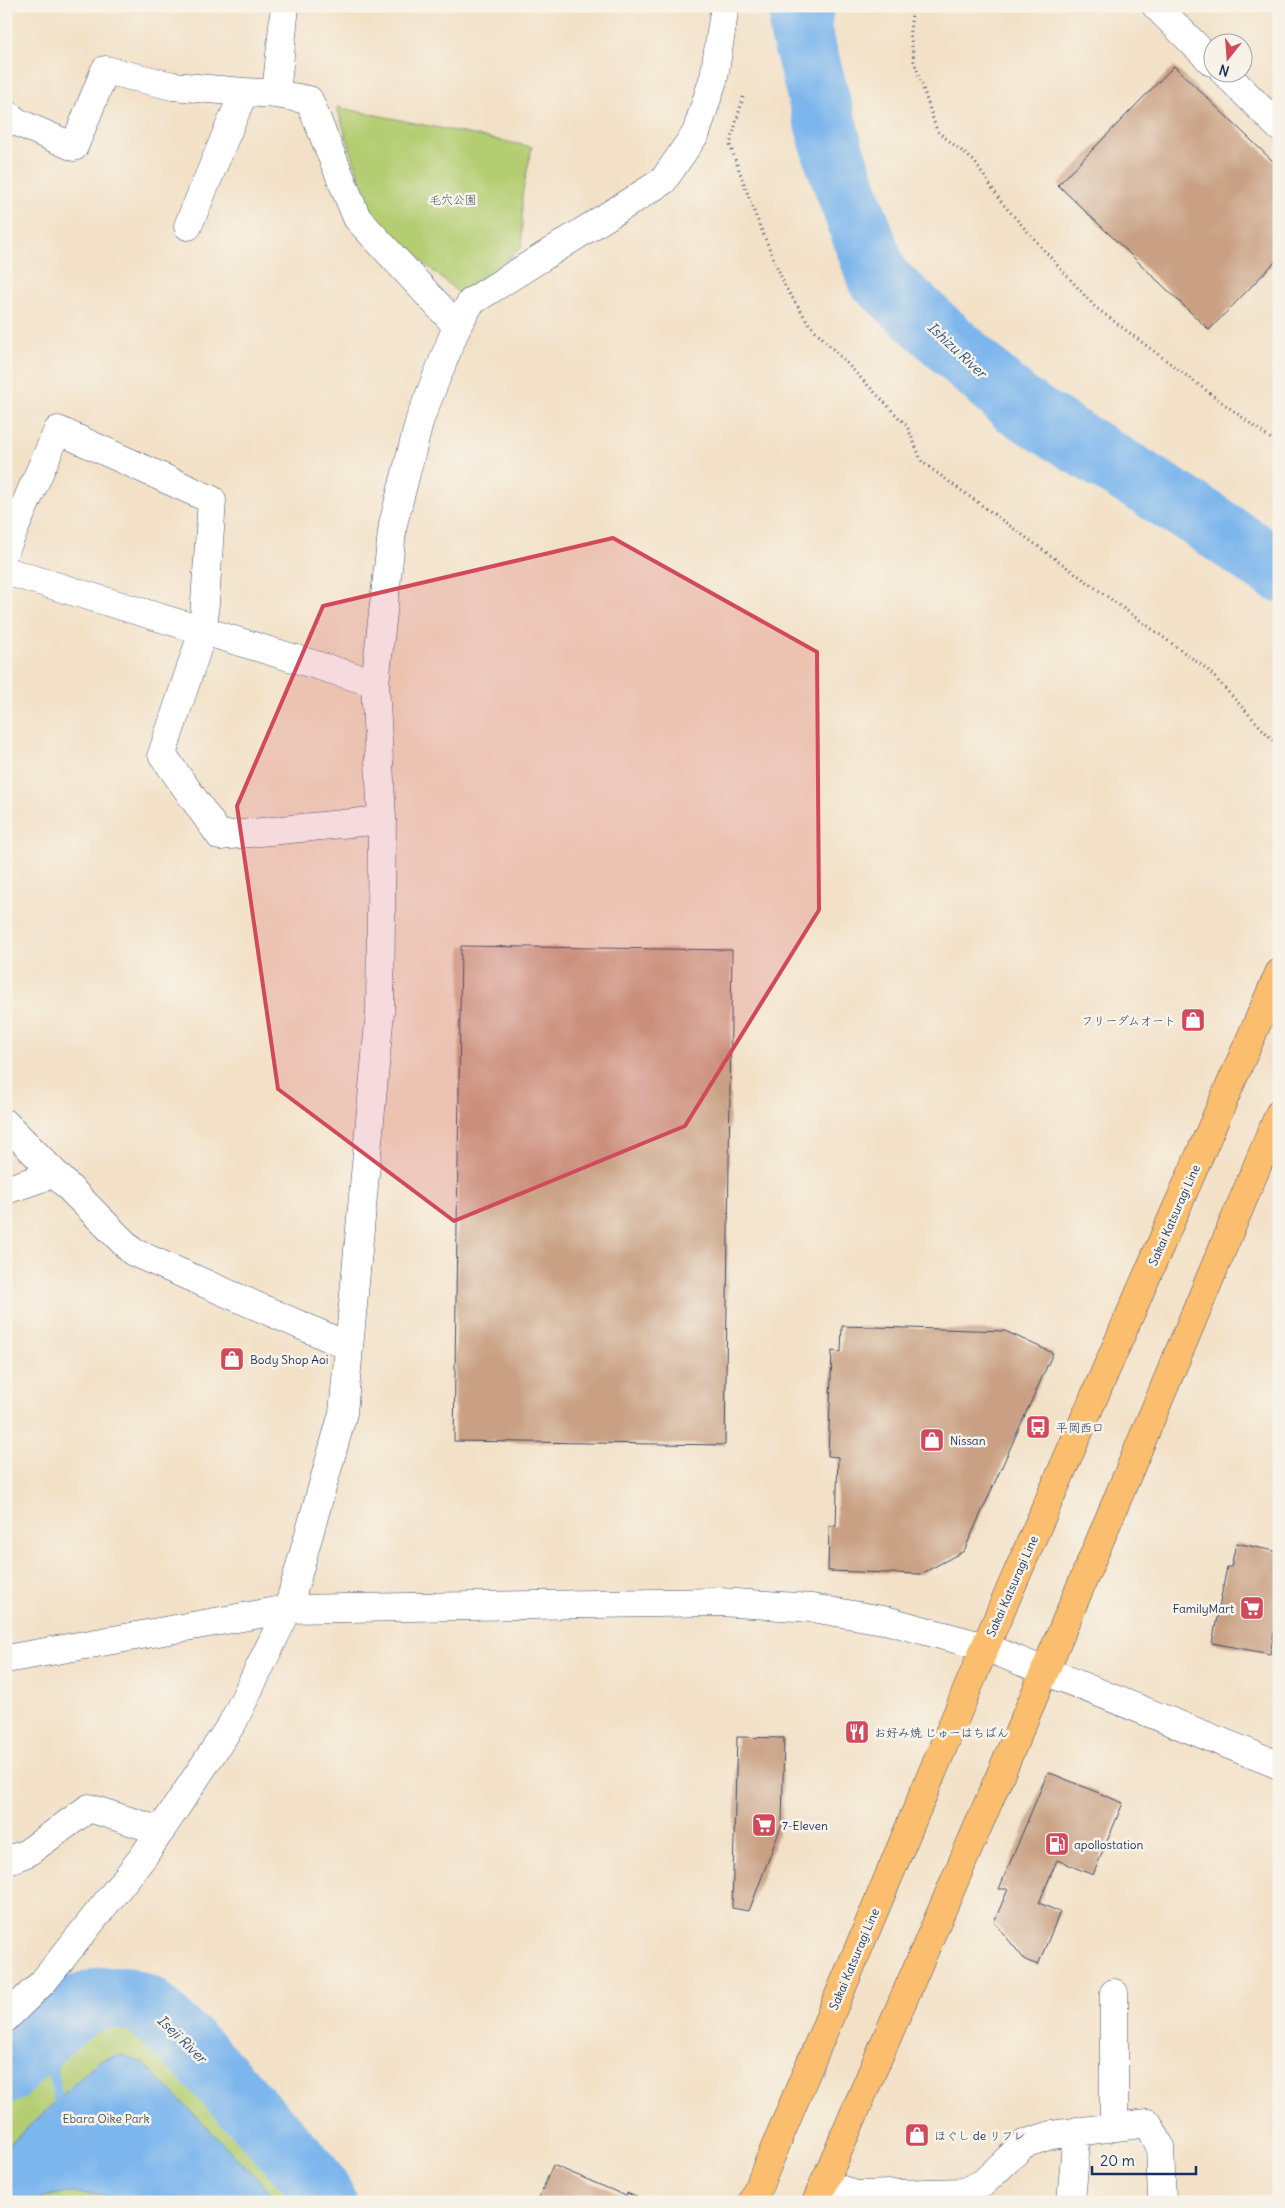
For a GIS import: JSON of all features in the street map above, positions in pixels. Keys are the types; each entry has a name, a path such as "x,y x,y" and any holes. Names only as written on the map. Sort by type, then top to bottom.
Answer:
{"main road":[{"name":"Sakai Katsuragi Line","path":"752,2202 985,1647 1279,973"},
{"path":"820,2192 1045,1671 1279,1114"}],"street":[{"path":"276,94 285,6"},
{"path":"6,2018 43,1982 143,1857 233,1722 288,1609 343,1413 380,1012 382,820 375,683 393,524 420,419 457,326 471,302 664,181 696,133 714,77 725,6"},
{"path":"1156,6 1202,52"},
{"path":"6,114 17,122 74,147 105,70 173,86 276,94 309,100 357,218 457,326"},
{"path":"1234,82 1279,127"},
{"path":"188,226 244,92"},
{"path":"6,548 58,430 212,500 202,631 162,754 220,836 382,820"},
{"path":"6,571 375,683"},
{"path":"6,1124 53,1174 133,1252 348,1346"},
{"path":"6,1190 53,1174"},
{"path":"6,1659 288,1609 730,1603 812,1608 889,1621 985,1647 1279,1766"},
{"path":"6,1861 26,1853 89,1808 161,1831"},
{"path":"1114,1993 1114,2127"},
{"path":"820,2192 856,2195 964,2192 983,2184 1024,2144 1051,2134 1148,2123 1160,2146 1162,2202"},
{"path":"1071,2202 1077,2131"}],"path":[{"path":"913,6 910,31 914,61 937,131 974,161 1002,203 1095,307 1279,445"},
{"path":"743,94 743,103 730,145 755,214 786,286 809,324 907,426 922,462 1207,669 1279,747"}],"highlighted area":[{"path":"613,538 817,652 819,910 685,1126 454,1221 278,1089 237,806 323,606"}],"green space":[{"name":"毛穴公園","path":"337,107 532,147 522,195 522,247 463,297 372,217"},
{"name":"Ebara Oike Park","path":"105,2026 128,2027 157,2051 283,2185 292,2202 6,2202 6,2093 81,2032"}],"water":[{"name":"Ebara Oike Park","path":"122,2055 143,2063 271,2192 276,2202 120,2202 100,2194 64,2193 44,2197 37,2202 6,2202 6,2148 99,2061"}],"building":[{"path":"1174,66 1279,167 1279,258 1209,330 1058,185"},
{"path":"461,946 732,950 725,1445 454,1441"},
{"path":"842,1326 1005,1331 1053,1353 964,1551 921,1574 828,1571 829,1526 836,1526 838,1457 828,1456 832,1351 841,1352"},
{"path":"1236,1543 1279,1552 1279,1608 1270,1654 1212,1643 1227,1567 1231,1567"},
{"path":"737,1737 784,1738 782,1824 749,1911 732,1908"},
{"path":"1048,1772 1123,1803 1093,1875 1057,1860 1039,1903 1060,1912 1038,1965 1025,1960 994,1922 1008,1889 999,1889"},
{"path":"553,2165 626,2196 627,2193 648,2202 537,2202"}],"waterway":[{"name":"Ishizu River","path":"803,6 800,29 834,155 878,278 1017,405 1201,518 1279,571"},
{"name":"Iseji River","path":"6,2073 46,2034 82,2004 103,1998 126,1998 147,2006 202,2058 310,2175 326,2202"},
{"path":"46,2034 58,2098"}],"place":[{"name":"フリーダムオート","path":"1193,1020"},
{"name":"Body Shop Aoi","path":"232,1359"},
{"name":"平岡西口","path":"1038,1427"},
{"name":"Nissan","path":"932,1440"},
{"name":"FamilyMart","path":"1252,1608"},
{"name":"お好み焼 じゅーはちばん","path":"857,1732"},
{"name":"7-Eleven","path":"764,1825"},
{"name":"apollostation","path":"1057,1844"},
{"name":"ほぐし de リフレ","path":"917,2135"}]}
